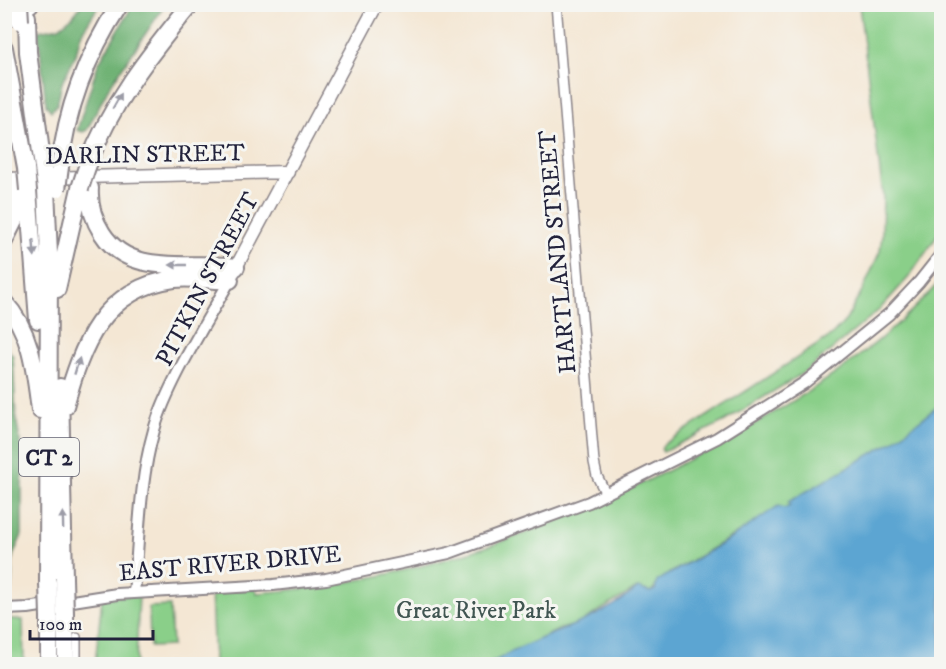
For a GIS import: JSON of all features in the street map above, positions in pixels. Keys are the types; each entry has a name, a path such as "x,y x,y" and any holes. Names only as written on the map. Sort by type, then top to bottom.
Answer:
{"highway":[{"path":"4,8 10,4"},
{"name":"CT 2","path":"51,168 66,132 78,87 94,50 120,4"},
{"path":"57,289 90,162 125,89 191,4"},
{"name":"CT 2","path":"21,12 35,108 51,168 49,247 57,616 66,664"},
{"path":"4,48 11,81 19,179 37,289 41,416 56,580"},
{"path":"4,241 16,217 19,179"},
{"path":"85,188 98,227 109,243 127,256 158,264 233,273"},
{"name":"CT 2","path":"51,189 61,422 56,580"},
{"path":"61,422 84,346 98,322 115,305 138,290 163,281 233,273"},
{"path":"4,302 19,321 30,350 41,416"},
{"name":"CT 2","path":"49,664 57,616"}],"main road":[{"name":"PITKIN STREET","path":"233,273 377,4"},
{"name":"DARLIN STREET","path":"19,179 288,172"}],"street":[{"name":"HARTLAND STREET","path":"556,4 594,462 597,476 606,494"},
{"name":"EAST RIVER DRIVE","path":"4,609 24,609 89,597 134,593 289,584 432,557 469,547 606,494 717,438 804,383 884,319 912,291 942,253"},
{"name":"PITKIN STREET","path":"134,593 147,461 154,428 167,398 233,273"},
{"path":"77,638 77,664"}],"green space":[{"path":"82,4 98,7 81,34 76,54 62,83 57,105 51,111 46,105 38,31 59,27 73,16"},
{"path":"133,5 165,5 108,89 87,130 83,132 77,130 98,64"},
{"path":"859,5 941,5 942,227 909,277 879,310 805,372 725,421 663,452 661,449 664,444 831,336 846,320 880,251 883,196"},
{"name":"Great River Park","path":"941,280 941,404 892,442 789,502 790,505 670,573 650,592 637,588 576,625 560,629 490,664 214,664 211,591 256,589 257,593 318,587 379,576 438,562 496,544 554,522 666,472 782,408 865,352 891,330"},
{"path":"5,345 13,356 16,417 22,454 22,535 13,556 11,592 5,595"},
{"path":"139,594 136,664 95,664 102,599"},
{"path":"170,606 172,646 150,647 149,607"},
{"path":"5,618 23,620 24,664 5,664 8,649"}],"water":[{"path":"941,404 941,664 490,664 603,611 638,588 650,592 655,590 657,581 728,540 778,506 785,508 790,505 788,502 892,442"}]}
